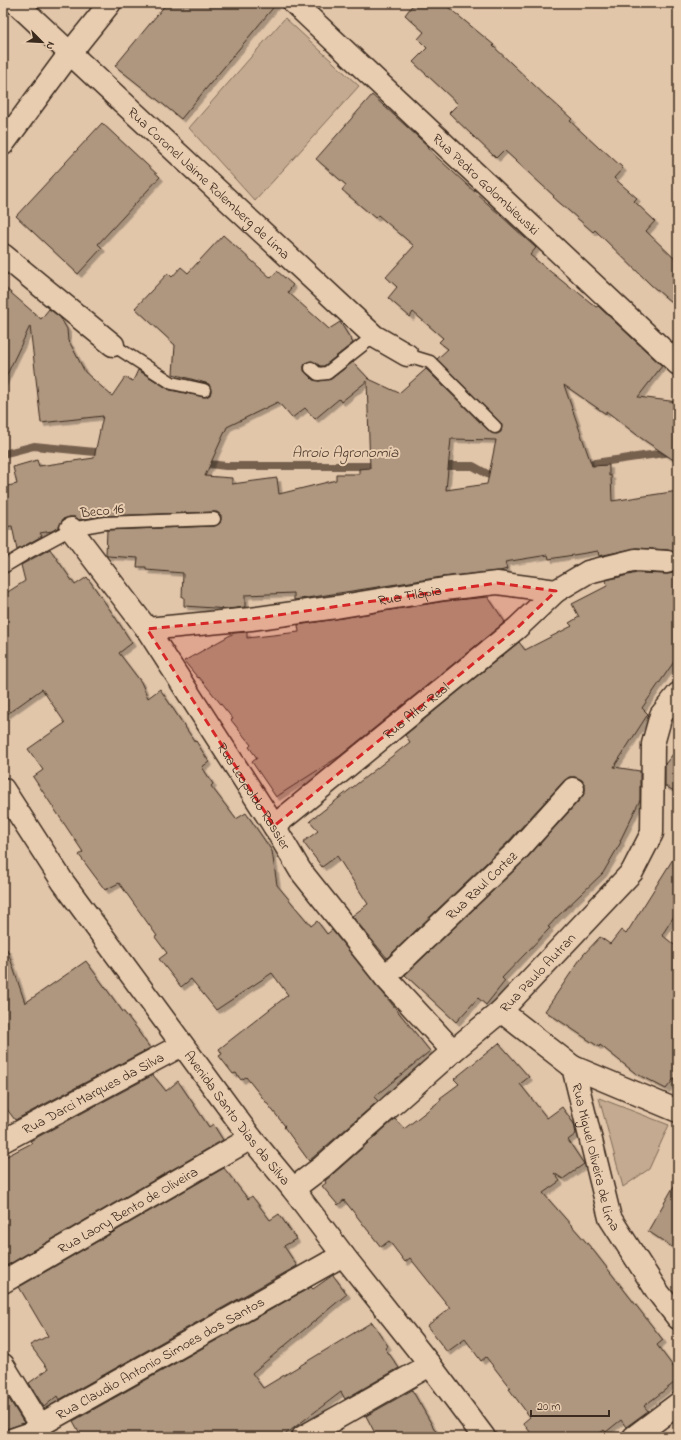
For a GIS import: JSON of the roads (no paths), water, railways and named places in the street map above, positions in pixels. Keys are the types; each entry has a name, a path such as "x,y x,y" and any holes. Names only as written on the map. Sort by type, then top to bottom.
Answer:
{"street":[{"name":"Rua Coronel Jaime Rolemberg de Lima","path":"16,3 374,336 407,355"},
{"path":"3,144 70,53 110,3"},
{"name":"Rua Pedro Golombiewski","path":"294,3 678,364"},
{"path":"3,255 113,345"},
{"name":"Rua Leopoldo Rassier","path":"71,529 147,629 274,826 300,870 385,977 453,1050"},
{"path":"556,591 588,572 636,560 667,562"},
{"name":"Rua Tilápia","path":"147,629 259,618 444,589 497,583 556,591"},
{"name":"Rua Alter Real","path":"274,826 517,628 556,591"},
{"name":"Rua Paulo Autran","path":"293,1190 322,1167 453,1050 501,1011 632,872 652,833 653,744 661,715 678,694"},
{"name":"Avenida Santo Dias da Silva","path":"3,789 62,882 251,1138 430,1365 484,1437"},
{"name":"Rua Raul Cortez","path":"385,977 512,856 573,789"},
{"name":"Rua Miguel Oliveira de Lima","path":"501,1011 573,1067 610,1218 657,1291 678,1318"},
{"name":"Rua Darci Marques da Silva","path":"3,1141 182,1044"},
{"path":"573,1067 678,1111"},
{"name":"Rua Laory Bento de Oliveira","path":"3,1282 251,1138"},
{"name":"Rua Claudio Antonio Simoes dos Santos","path":"3,1365 40,1425 343,1256"},
{"path":"303,1437 430,1365"},
{"path":"634,1437 678,1404"}],"lane":[{"path":"310,368 318,374 327,373 374,336"},
{"path":"113,345 172,383 204,390"},
{"path":"407,355 430,362 496,428"},
{"name":"Beco 16","path":"3,567 71,529 105,523 214,519"},
{"path":"5,1437 40,1425"}],"waterway":[{"name":"Arroio Agronomia","path":"3,454 34,446 105,453"},
{"name":"Arroio Agronomia","path":"581,465 678,451"},
{"name":"Arroio Agronomia","path":"200,463 226,466 380,466"},
{"name":"Arroio Agronomia","path":"438,466 473,466 498,480"}]}
